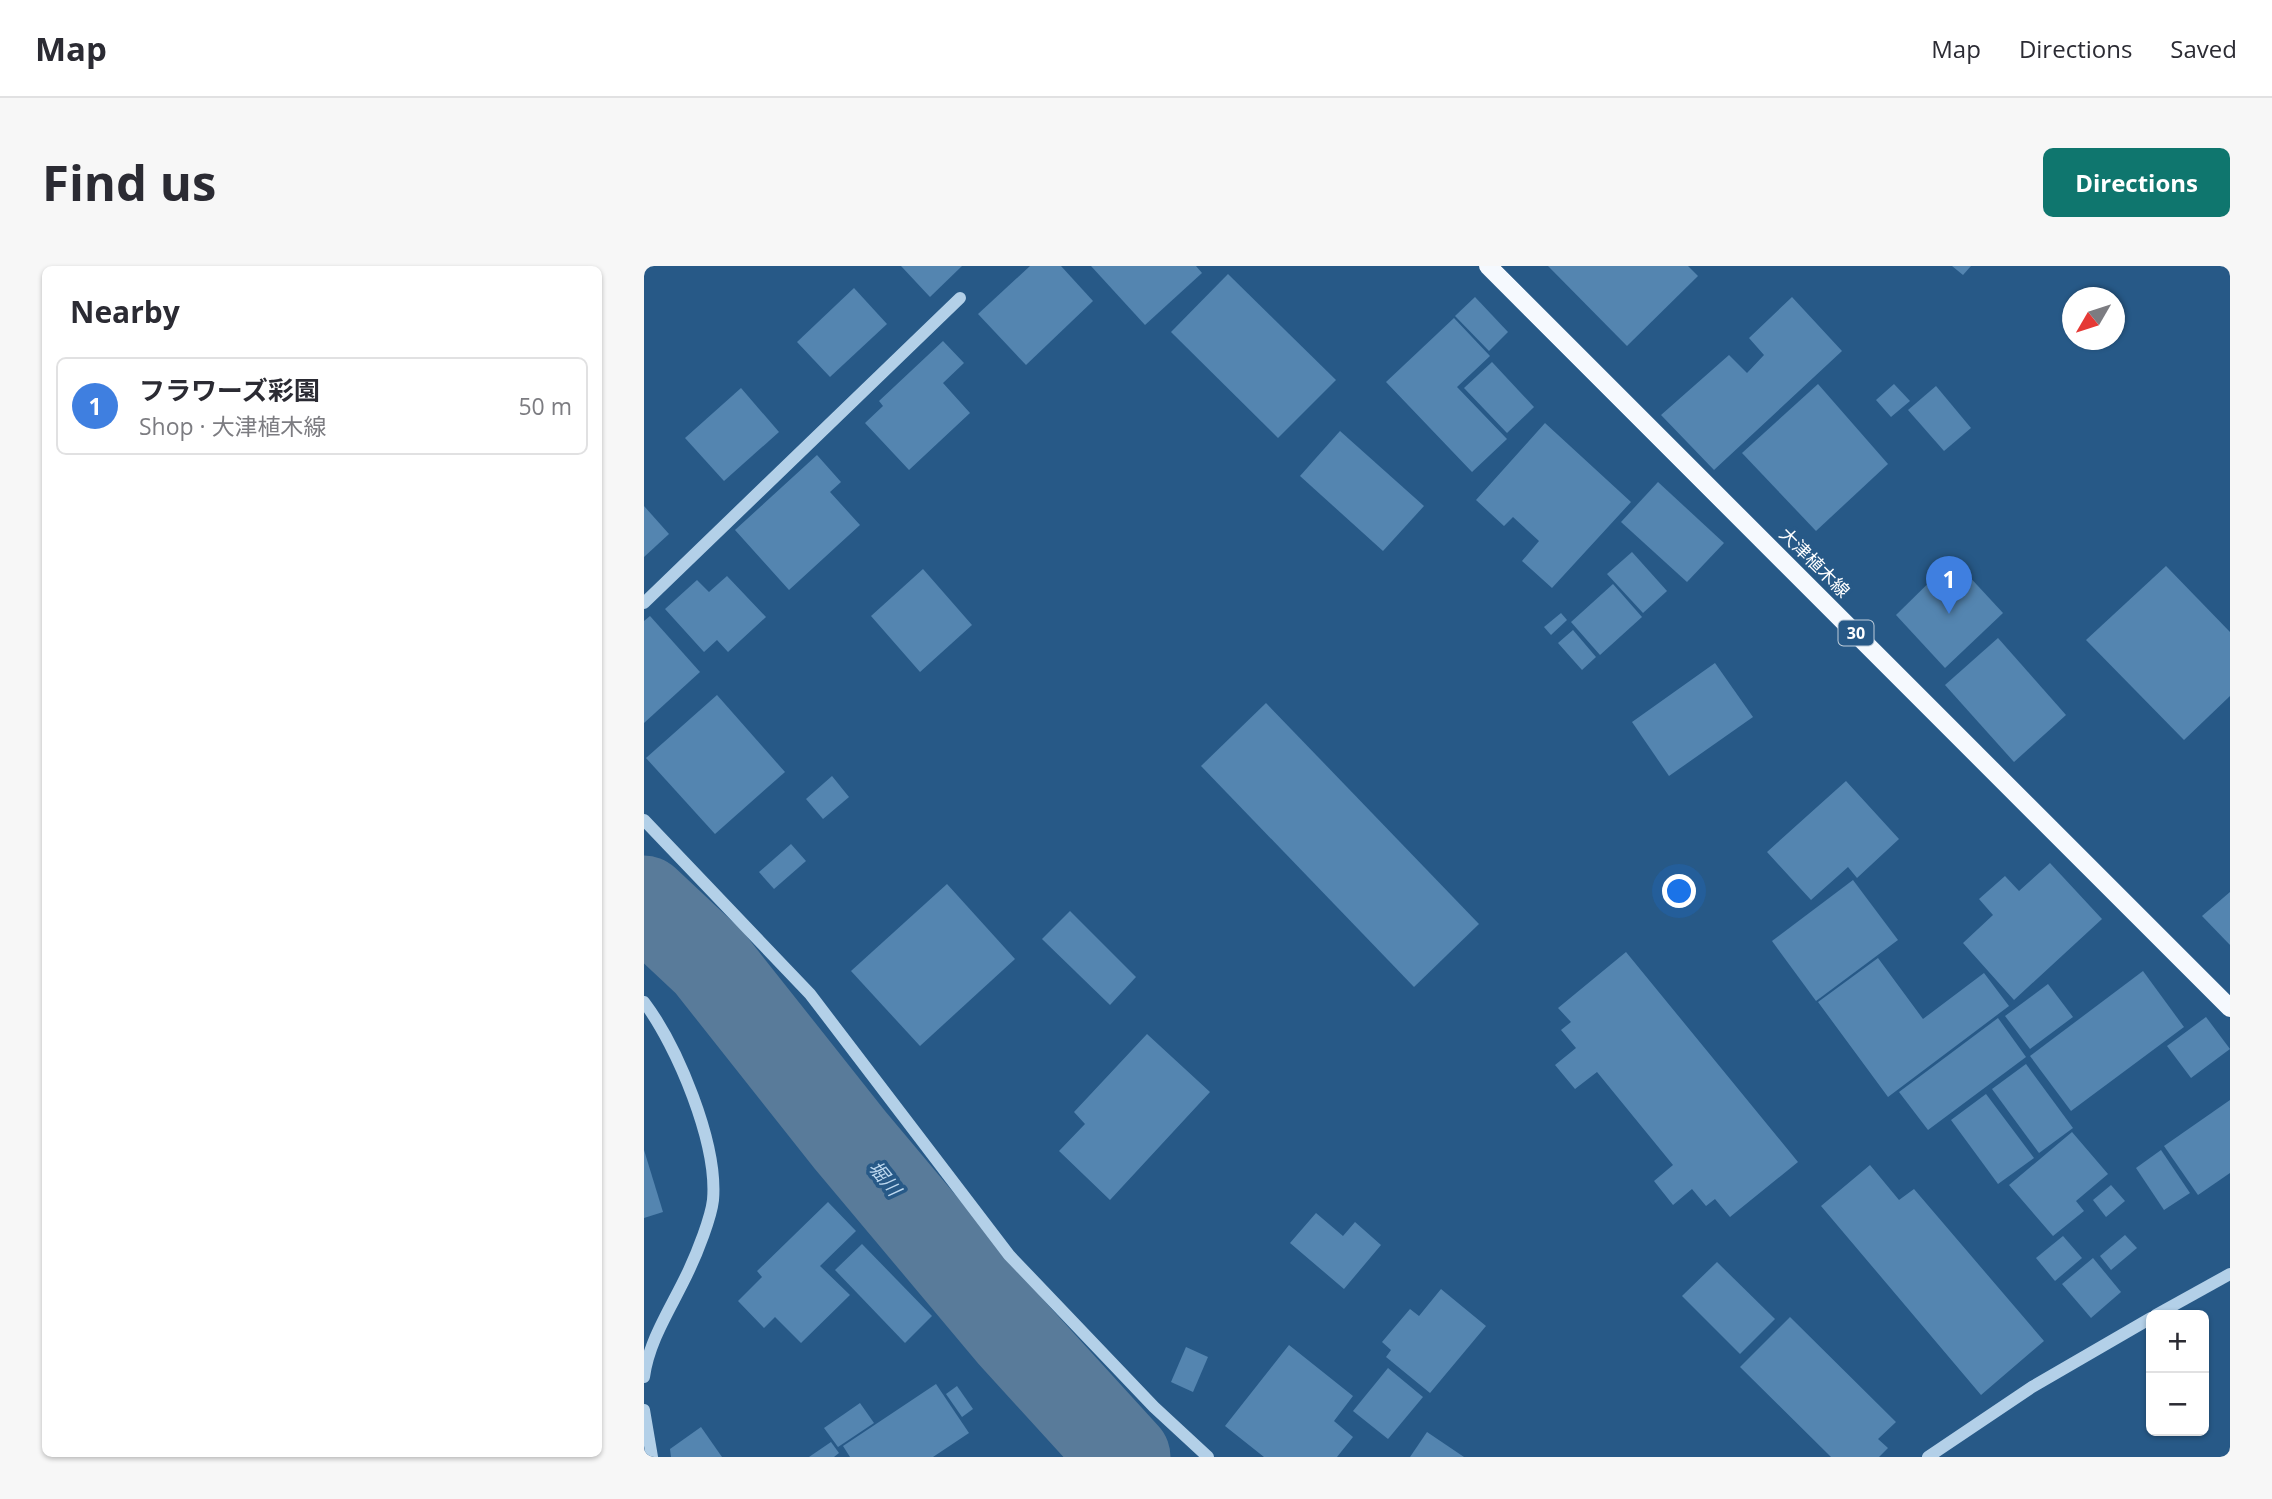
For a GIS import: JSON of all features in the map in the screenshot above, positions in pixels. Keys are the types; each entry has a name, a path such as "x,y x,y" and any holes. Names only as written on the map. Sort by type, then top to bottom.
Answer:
{"main road":[{"name":"大津植木線","path":"1488,266 2230,1008"}],"street":[{"path":"644,603 960,298"},
{"path":"644,820 810,994 1009,1255 1154,1407 1208,1457"},
{"path":"644,1002 680,1063 707,1139 713,1200 690,1267 647,1356 644,1377"},
{"path":"2165,1310 2230,1274"},
{"path":"1928,1457 2032,1387 2146,1321"},
{"path":"644,1410 652,1457"}],"building":[{"path":"901,266 962,266 930,297"},
{"path":"1030,266 1061,266 1093,301 1026,365 978,314"},
{"path":"1091,266 1196,266 1202,273 1145,325"},
{"path":"1548,266 1688,266 1698,276 1627,346"},
{"path":"1952,266 1971,266 1963,275"},
{"path":"1228,274 1336,380 1278,438 1171,332"},
{"path":"854,288 887,324 830,377 797,342"},
{"path":"1475,297 1508,332 1489,351 1455,316"},
{"path":"1792,297 1842,351 1714,470 1661,415 1729,355 1747,373 1764,355 1749,338"},
{"path":"1454,318 1490,356 1457,387 1507,439 1472,472 1386,382"},
{"path":"943,341 964,363 943,383 970,413 909,470 865,423 883,406 879,401"},
{"path":"1492,362 1534,407 1507,433 1464,388"},
{"path":"1818,384 1888,464 1816,531 1742,453"},
{"path":"1894,384 1910,401 1891,417 1876,400"},
{"path":"1936,386 1971,428 1944,451 1908,410"},
{"path":"741,388 779,432 724,481 685,438"},
{"path":"1545,423 1631,502 1552,588 1522,561 1539,541 1513,517 1504,526 1476,500"},
{"path":"1340,431 1424,506 1383,551 1300,476"},
{"path":"817,455 841,482 830,492 860,525 789,590 735,530"},
{"path":"1658,482 1724,543 1687,582 1621,522"},
{"path":"644,506 669,534 644,557"},
{"path":"1632,552 1667,591 1643,613 1607,574"},
{"path":"1953,559 2003,613 1945,668 1896,615"},
{"path":"2166,566 2230,632 2230,696 2184,740 2086,640"},
{"path":"923,569 972,625 920,672 871,616"},
{"path":"727,576 766,617 728,652 717,640 704,652 665,609 697,580 709,592"},
{"path":"1613,584 1642,617 1600,655 1571,622"},
{"path":"1561,613 1567,620 1551,635 1544,627"},
{"path":"650,616 700,672 644,723 644,621"},
{"path":"1573,630 1596,657 1582,670 1558,643"},
{"path":"1998,638 2066,715 2014,762 1945,685"},
{"path":"1715,663 1753,717 1669,776 1632,722"},
{"path":"717,695 785,772 715,834 646,758"},
{"path":"1266,703 1479,924 1414,987 1201,766"},
{"path":"832,776 849,797 823,819 806,799"},
{"path":"1846,781 1899,839 1857,878 1848,867 1811,900 1767,852"},
{"path":"791,844 806,861 774,889 759,872"},
{"path":"2050,863 2102,919 2014,1000 1963,943 1993,915 1979,899 2005,876 2019,891"},
{"path":"1853,880 1898,940 1816,1001 1772,941"},
{"path":"947,884 1015,959 920,1046 851,971"},
{"path":"2230,892 2230,945 2202,916"},
{"path":"1070,911 1136,977 1110,1005 1042,939"},
{"path":"1626,952 1798,1162 1730,1217 1715,1199 1706,1206 1692,1189 1673,1205 1654,1181 1673,1165 1597,1072 1575,1089 1555,1065 1576,1048 1561,1030 1571,1022 1558,1008"},
{"path":"1878,958 1923,1019 1984,973 2009,1006 1888,1097 1818,1002"},
{"path":"2143,971 2184,1027 2071,1111 2030,1056"},
{"path":"2048,984 2073,1017 2030,1049 2005,1016"},
{"path":"2206,1017 2230,1049 2191,1078 2167,1046"},
{"path":"1998,1018 2026,1057 1928,1130 1899,1092"},
{"path":"1147,1034 1210,1092 1110,1200 1059,1151 1085,1124 1074,1112"},
{"path":"2026,1064 2073,1128 2039,1153 1992,1089"},
{"path":"1986,1094 2034,1158 1998,1184 1951,1120"},
{"path":"2230,1100 2230,1173 2198,1195 2164,1146"},
{"path":"2072,1132 2108,1174 2076,1201 2084,1211 2053,1236 2009,1185"},
{"path":"644,1150 663,1212 644,1218"},
{"path":"2161,1150 2190,1193 2164,1210 2136,1168"},
{"path":"1870,1165 1899,1200 1914,1189 2044,1341 1981,1395 1821,1206"},
{"path":"2111,1185 2125,1201 2106,1217 2093,1200"},
{"path":"828,1202 856,1231 820,1266 850,1295 801,1343 775,1317 764,1328 738,1301 762,1277 757,1271"},
{"path":"1316,1213 1343,1236 1355,1222 1381,1245 1344,1289 1290,1243"},
{"path":"2125,1235 2137,1248 2111,1270 2100,1256"},
{"path":"2063,1236 2082,1258 2055,1281 2036,1258"},
{"path":"862,1244 932,1316 905,1343 835,1270"},
{"path":"2093,1258 2121,1292 2091,1318 2062,1284"},
{"path":"1717,1262 1775,1319 1740,1354 1682,1296"},
{"path":"1441,1289 1486,1326 1430,1393 1386,1357 1391,1350 1382,1342 1410,1309 1419,1316"},
{"path":"1790,1317 1896,1422 1878,1439 1888,1448 1879,1457 1831,1457 1740,1367"},
{"path":"1289,1345 1353,1396 1334,1421 1353,1437 1337,1457 1264,1457 1225,1426"},
{"path":"1186,1347 1208,1357 1193,1392 1171,1382"},
{"path":"1388,1368 1423,1397 1388,1439 1353,1411"},
{"path":"936,1384 969,1433 933,1457 850,1457 843,1446"},
{"path":"957,1386 973,1409 962,1417 946,1394"},
{"path":"860,1403 874,1423 838,1447 824,1428"},
{"path":"701,1427 722,1457 671,1457 670,1449"},
{"path":"1427,1432 1464,1457 1410,1457"},
{"path":"831,1442 839,1453 834,1457 809,1457"}],"waterway":[{"name":"堀川","path":"644,901 709,962 850,1140 1012,1333 1125,1457"}],"place":[{"name":"フラワーズ彩園","path":"1949,614"}]}
